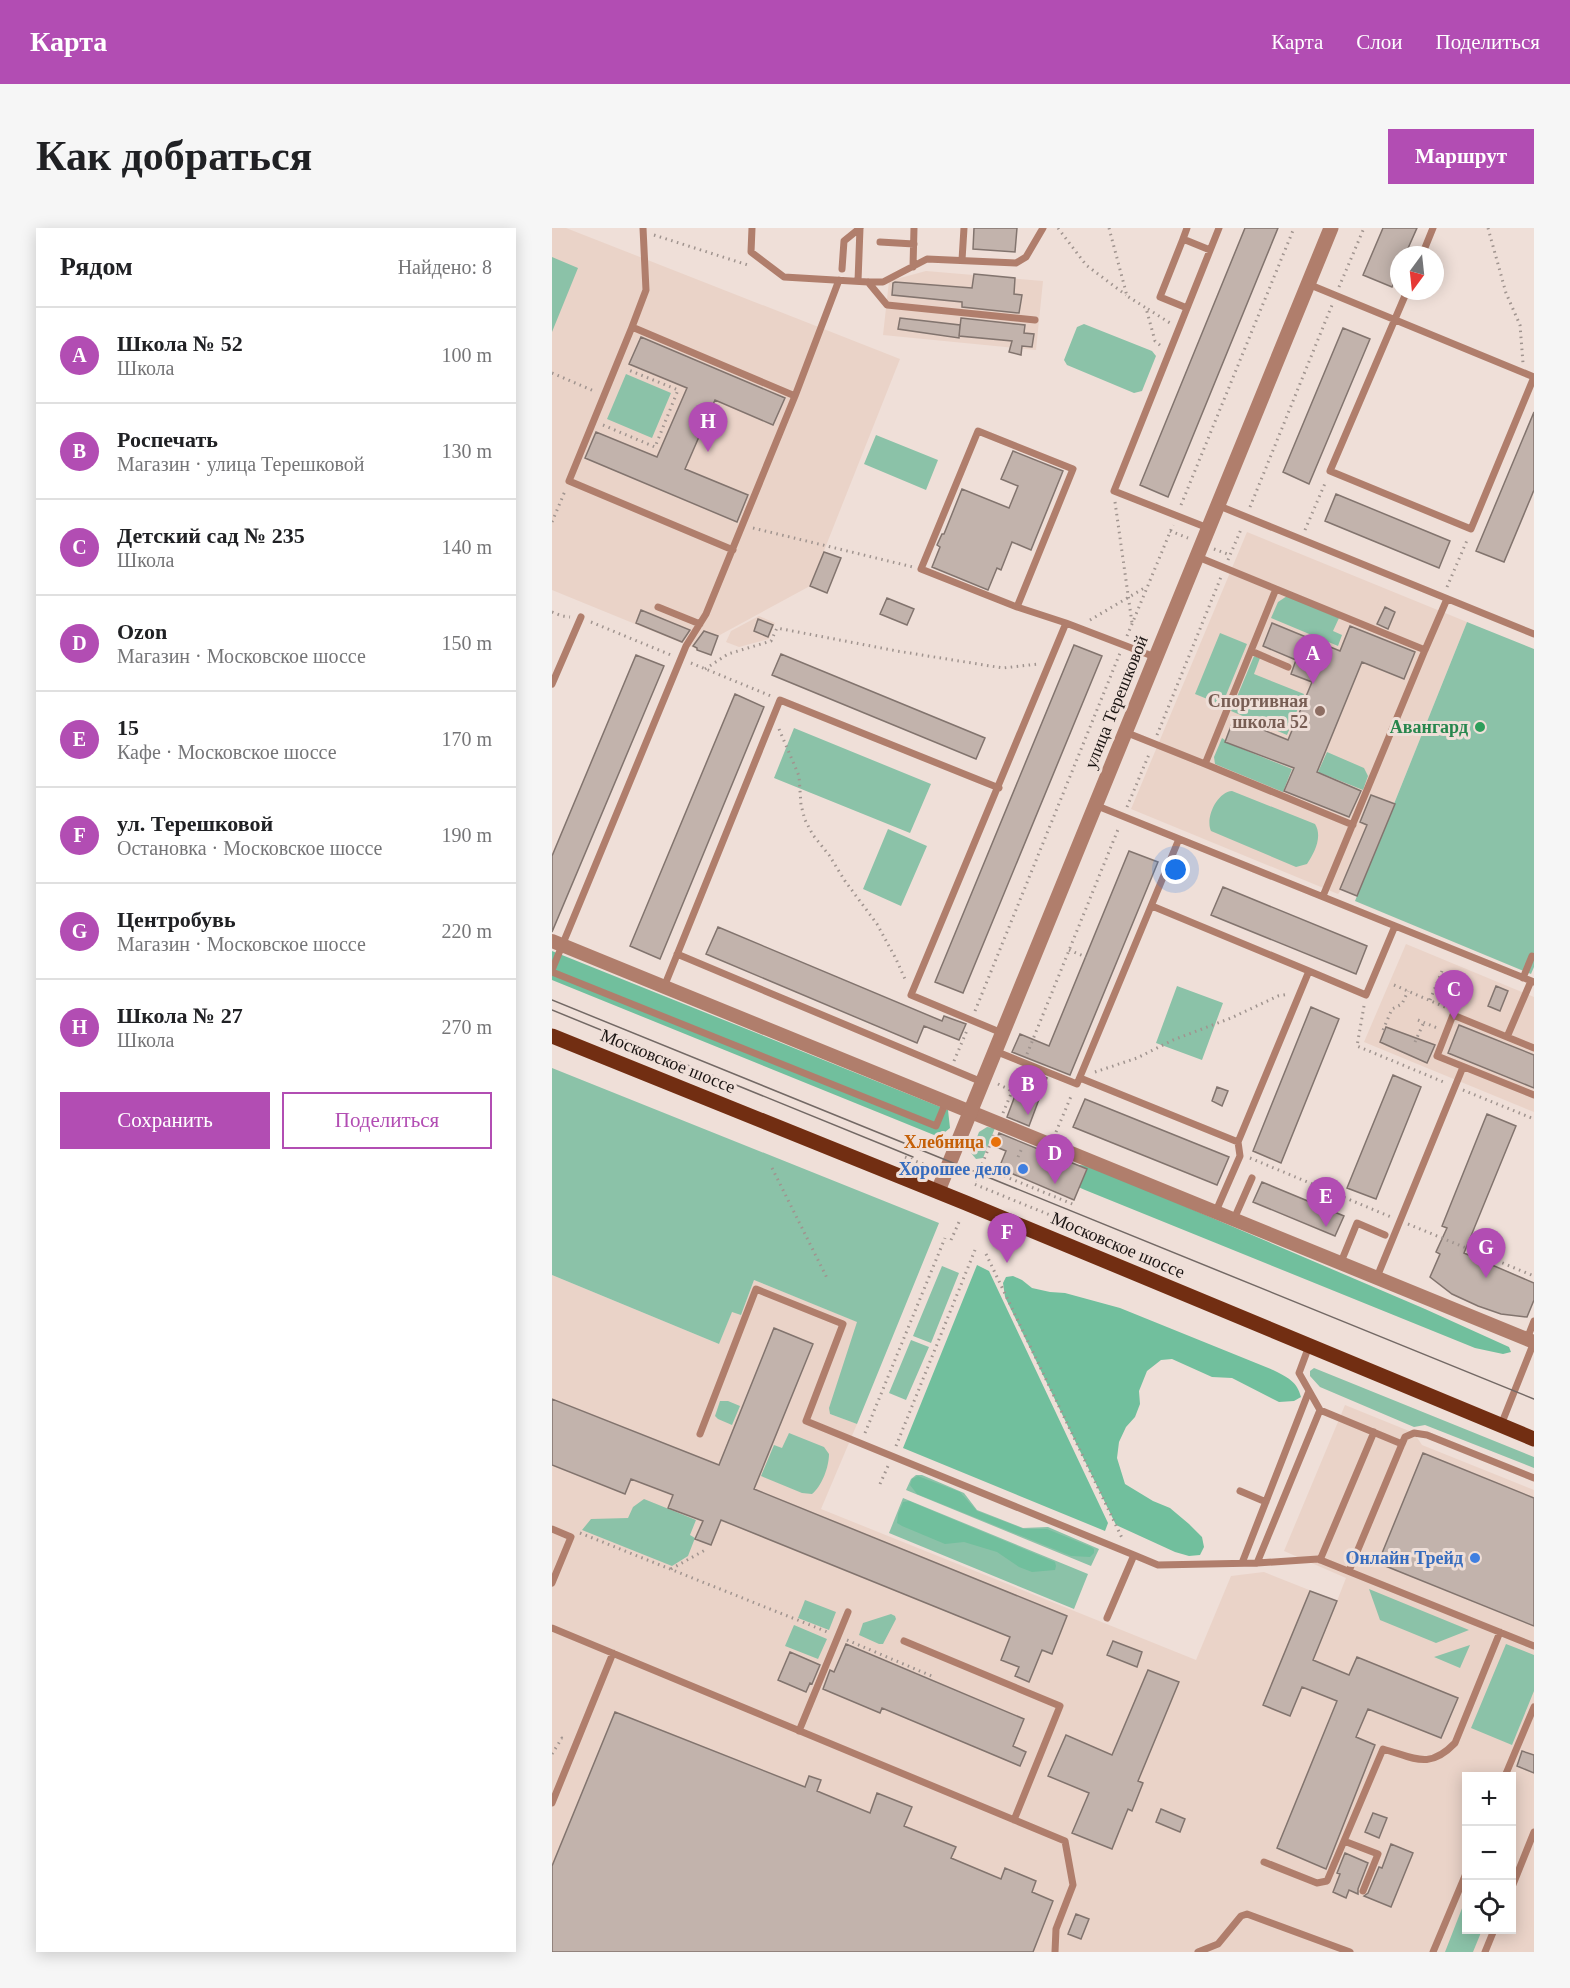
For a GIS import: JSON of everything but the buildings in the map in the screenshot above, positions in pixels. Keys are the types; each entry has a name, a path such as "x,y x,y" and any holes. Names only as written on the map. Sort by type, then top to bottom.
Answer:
{"main road":[{"name":"Московское шоссе","path":"552,1036 938,1191 1534,1439"}],"street":[{"name":"улица Терешковой","path":"938,1191 970,1111 989,1083 995,1050 1330,228"},
{"path":"557,943 1532,1341"}],"lane":[{"path":"752,228 751,252 784,277 868,282 883,282 927,259 1016,263 1026,257 1043,228"},
{"path":"858,281 860,228"},
{"path":"842,269 843,241 860,228"},
{"path":"913,267 914,228"},
{"path":"962,260 964,228"},
{"path":"1187,228 1160,297 1187,308"},
{"path":"1208,528 1114,491 1219,228"},
{"path":"1426,246 1433,228"},
{"path":"643,230 646,290 569,481 733,550"},
{"path":"1183,239 1210,250"},
{"path":"880,242 914,244"},
{"path":"839,280 795,396 706,614 681,659 557,943 552,971 936,1126 946,1102"},
{"path":"868,282 887,305 1035,320"},
{"path":"1308,284 1336,296 1395,320 1534,377 1472,529 1330,471 1395,320 1403,300"},
{"path":"632,327 795,396"},
{"path":"1017,607 1073,469 978,431 921,569 1017,607 1066,622 1155,657"},
{"path":"1217,505 1534,634"},
{"path":"1197,557 1425,650"},
{"path":"1205,764 1276,589"},
{"path":"1323,896 1445,598"},
{"path":"658,607 700,624"},
{"path":"552,684 581,617"},
{"path":"1002,1033 911,995 999,788 1066,622"},
{"path":"1251,651 1288,667"},
{"path":"664,987 780,700 999,788"},
{"path":"1125,732 1353,825"},
{"path":"1095,805 1531,980"},
{"path":"1078,1081 1179,839"},
{"path":"1152,906 1366,995 1395,926"},
{"path":"677,954 989,1083"},
{"path":"1507,1037 1531,980 1532,956"},
{"path":"1216,1211 1239,1153 1238,1142 1309,971"},
{"path":"1534,1048 1453,1015 1437,1056 1534,1095"},
{"path":"995,1050 1238,1142"},
{"path":"1377,1277 1463,1066"},
{"path":"1234,1219 1252,1178"},
{"path":"1341,1262 1357,1223 1385,1235"},
{"path":"700,1434 756,1289 843,1324 806,1420 1158,1565 1320,1560 1534,1646"},
{"path":"1501,1425 1532,1341 1534,1322"},
{"path":"1309,1346 1299,1373 1320,1410 1402,1444"},
{"path":"1242,1563 1310,1392"},
{"path":"1257,1563 1320,1410"},
{"path":"1320,1560 1374,1432"},
{"path":"1349,1571 1405,1437 1414,1433 1426,1435 1534,1478"},
{"path":"1240,1491 1266,1502"},
{"path":"552,1529 571,1537 552,1583"},
{"path":"1107,1618 1132,1554"},
{"path":"799,1731 848,1612"},
{"path":"552,1628 1065,1841 1073,1885 1056,1929 1055,1952"},
{"path":"1264,1862 1317,1883 1327,1881 1383,1749 1427,1761 1445,1754 1455,1743 1500,1632"},
{"path":"904,1641 1060,1706 1014,1820"},
{"path":"552,1803 613,1653"},
{"path":"1507,1772 1534,1707"},
{"path":"1515,1880 1534,1833"},
{"path":"1344,1841 1378,1854 1363,1891"},
{"path":"1433,1952 1463,1880"},
{"path":"1198,1952 1218,1944 1241,1916 1247,1914 1350,1952"},
{"path":"1485,1952 1492,1934"}],"path":[{"path":"1058,228 1086,265 1127,296 1179,328"},
{"path":"1108,228 1127,296"},
{"path":"951,1068 1294,228"},
{"path":"1067,1222 974,1184 1364,228"},
{"path":"1488,228 1506,293 1520,325 1524,373"},
{"path":"643,230 751,267"},
{"path":"1146,308 1155,341 1169,353"},
{"path":"593,421 655,447 678,390 616,365"},
{"path":"552,373 604,395"},
{"path":"1301,540 1330,471"},
{"path":"552,522 569,481"},
{"path":"1114,491 1132,624"},
{"path":"743,525 921,569"},
{"path":"1445,598 1472,529"},
{"path":"1078,627 1148,586"},
{"path":"552,612 562,616 581,617 780,700"},
{"path":"705,669 728,654 771,641 777,628 1003,668 1050,663"},
{"path":"773,716 799,776 801,805 805,820 813,835 877,924 897,959 911,995"},
{"path":"1069,950 1086,957"},
{"path":"1430,1000 1442,971"},
{"path":"1394,985 1451,1009 1453,1015"},
{"path":"1383,1030 1392,1009 1402,1004 1408,991"},
{"path":"1055,1136 1078,1081 1137,1058 1173,1040 1231,1018 1278,996 1300,992"},
{"path":"1366,995 1357,1046 1534,1119"},
{"path":"1418,1020 1446,1032"},
{"path":"1415,1042 1424,1022"},
{"path":"989,1083 1012,1091"},
{"path":"1239,1153 1534,1276"},
{"path":"906,1157 932,1168"},
{"path":"981,1167 1075,1205"},
{"path":"772,1168 827,1278"},
{"path":"1009,1178 1011,1173"},
{"path":"951,1240 958,1222"},
{"path":"861,1443 945,1238"},
{"path":"880,1484 975,1250"},
{"path":"986,1254 1132,1554"},
{"path":"571,1537 574,1530 934,1677"},
{"path":"671,1569 707,1549"},
{"path":"552,1754 562,1738 576,1744"}],"shaded area":[{"path":"552,228 566,228 900,359 810,586 718,636 711,655 552,590"},
{"path":"926,271 1043,281 1036,350 883,335 889,281"},
{"path":"1247,532 1467,622 1357,896 1341,890 1338,894 1131,809"},
{"path":"759,616 775,623 769,639 739,647 726,642 731,631"},
{"path":"1406,944 1534,997 1534,1112 1364,1042"},
{"path":"552,1275 719,1344 732,1311 741,1314 754,1280 858,1322 830,1414 857,1424 821,1509 1196,1660 1231,1576 1264,1572 1337,1601 1346,1578 1284,1551 1345,1405 1414,1433 1422,1445 1534,1490 1534,1952 552,1952"}],"green space":[{"path":"552,257 578,268 552,332"},
{"path":"1084,324 1152,351 1156,356 1142,391 1134,393 1067,365 1064,360 1077,327"},
{"path":"626,374 671,393 652,438 607,419"},
{"path":"876,435 938,460 926,490 864,464"},
{"path":"1287,596 1339,618 1333,631 1342,635 1338,646 1271,618 1278,602"},
{"name":"Авангард","path":"1467,622 1534,649 1534,967 1531,974 1355,901"},
{"path":"1220,633 1247,644 1222,705 1195,694"},
{"path":"1254,656 1260,658 1254,674 1304,694 1287,735 1231,711"},
{"path":"794,728 931,784 910,833 774,778"},
{"path":"1222,738 1225,742 1292,769 1283,792 1215,764 1214,757"},
{"path":"1327,752 1364,768 1368,776 1363,790 1318,772"},
{"path":"1232,791 1315,824 1318,839 1307,864 1296,867 1211,831 1210,819 1214,806 1222,796"},
{"path":"888,829 927,846 901,906 863,889"},
{"path":"552,951 948,1110 950,1128 939,1137 552,980"},
{"path":"1177,986 1223,1003 1202,1060 1156,1043"},
{"path":"552,1068 939,1223 857,1424 830,1414 829,1408 857,1322 754,1280 741,1315 732,1312 719,1344 552,1275"},
{"path":"987,1127 995,1128 983,1158 976,1159 971,1153 979,1132"},
{"path":"1079,1165 1091,1166 1425,1309 1509,1347 1511,1352 1503,1354 1475,1348 1085,1190 1076,1186 1075,1168"},
{"path":"977,1265 989,1271 1108,1523 1105,1531 903,1448"},
{"path":"942,1266 959,1273 931,1343 913,1336"},
{"path":"1013,1276 1032,1288 1065,1293 1120,1308 1273,1370 1287,1377 1297,1387 1301,1397 1294,1401 1279,1402 1232,1378 1212,1377 1172,1359 1161,1360 1147,1371 1139,1391 1140,1404 1135,1417 1126,1427 1119,1442 1117,1458 1125,1484 1153,1501 1170,1508 1202,1537 1204,1547 1200,1555 1189,1556 1175,1552 1116,1525 1005,1297 1003,1283 1006,1277"},
{"path":"911,1340 929,1347 906,1400 889,1393"},
{"path":"1314,1368 1534,1457 1534,1468 1425,1425 1414,1427 1320,1387 1310,1376 1310,1371"},
{"path":"720,1401 728,1401 740,1406 732,1425 715,1416"},
{"path":"789,1433 824,1447 829,1454 824,1476 812,1494 802,1493 761,1476 774,1445 782,1448"},
{"path":"916,1475 922,1475 964,1493 977,1510 1023,1528 1048,1527 1099,1549 1091,1566 906,1490 911,1479"},
{"path":"918,1476 960,1492 977,1511 1024,1529 1047,1529 1091,1547 1094,1553 1090,1557 1071,1556 917,1494 910,1485 912,1479"},
{"path":"903,1498 1088,1574 1074,1609 889,1533"},
{"path":"644,1499 696,1520 690,1535 695,1538 688,1556 672,1566 582,1530 591,1519 628,1518 633,1507"},
{"path":"909,1501 1055,1562 1055,1570 1032,1572 1019,1567 997,1552 964,1542 945,1544 902,1526 897,1523 898,1514 903,1502"},
{"path":"1369,1589 1469,1630 1436,1643 1380,1620"},
{"path":"805,1600 836,1612 829,1630 798,1618"},
{"path":"891,1614 896,1619 883,1644 859,1635 863,1623"},
{"path":"794,1625 827,1639 818,1659 785,1646"},
{"path":"1506,1644 1534,1655 1534,1691 1512,1745 1471,1728"},
{"path":"1470,1645 1460,1668 1434,1657"},
{"path":"1462,1908 1462,1934 1480,1934 1473,1952 1445,1952"}],"tram line":[{"path":"552,1000 1534,1399"},
{"path":"552,1010 913,1157"}],"place":[{"name":"Школа № 27","path":"708,452"},
{"name":"Школа № 52","path":"1313,684"},
{"name":"Спортивная школа 52","path":"1320,711"},
{"name":"Авангард","path":"1480,727"},
{"name":"Детский сад № 235","path":"1454,1020"},
{"name":"Роспечать","path":"1028,1115"},
{"name":"Хлебница","path":"996,1142"},
{"name":"Хорошее дело","path":"1023,1169"},
{"name":"Ozon","path":"1055,1184"},
{"name":"15","path":"1326,1227"},
{"name":"ул. Терешковой","path":"1007,1263"},
{"name":"Центробувь","path":"1486,1278"},
{"name":"Онлайн Трейд","path":"1475,1558"}]}
